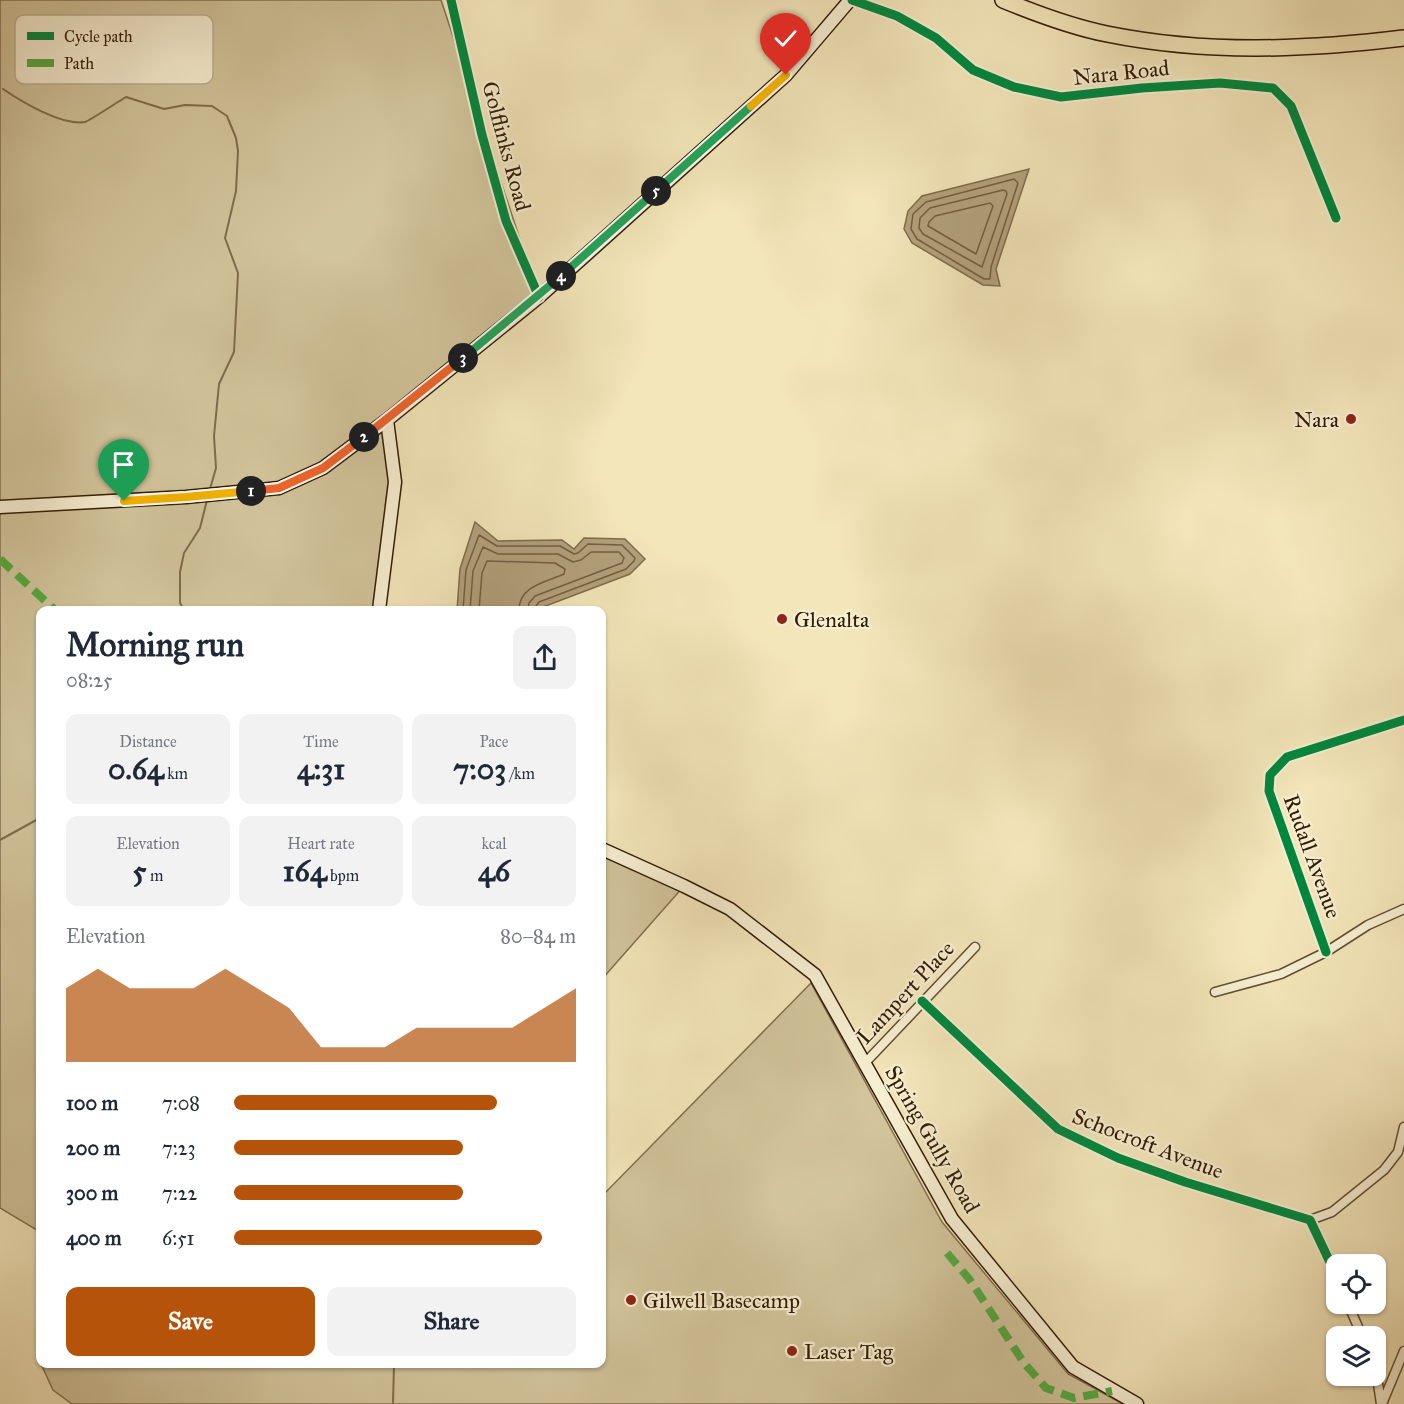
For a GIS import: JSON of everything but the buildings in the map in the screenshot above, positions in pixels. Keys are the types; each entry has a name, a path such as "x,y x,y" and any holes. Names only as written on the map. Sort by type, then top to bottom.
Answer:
{"highway":[{"path":"1003,0 1042,16 1106,34 1161,43 1231,49 1276,49 1341,46 1404,38"}],"main road":[{"path":"0,507 209,495 279,488 323,468 387,420 538,297 786,75 851,0"},
{"path":"380,606 395,482 387,420"},
{"name":"Spring Gully Road","path":"606,851 730,909 815,975 952,1219 1073,1367 1137,1404"}],"street":[{"name":"Golflinks Road","path":"451,0 482,135 506,221 538,297"},
{"name":"Nara Road","path":"851,0 897,16 936,38 973,70 1014,87 1061,97 1220,82 1273,88 1291,105 1335,218"},
{"name":"Rudall Avenue","path":"1326,951 1269,791 1270,775 1287,757 1404,720"},
{"path":"1215,992 1281,974 1326,951 1368,925 1404,909"},
{"name":"Lampert Place","path":"864,1064 975,947"},
{"name":"Schocroft Avenue","path":"922,1001 1058,1129 1118,1158 1185,1182 1310,1220"},
{"path":"1326,1254 1310,1220 1332,1212 1384,1170 1398,1152 1404,1127"},
{"path":"1381,1404 1404,1351"},
{"path":"1378,1386 1381,1404"}],"shaded area":[{"path":"0,0 441,0 539,297 387,420 395,482 380,606 36,606 36,1230 0,1208"},
{"path":"606,851 684,886 606,974"},
{"path":"811,983 942,1222 1068,1374 1123,1404 72,1404 53,1390 43,1368 606,1368 606,1192"}],"water":[{"path":"1029,169 996,269 1000,286 983,285 912,243 904,229 908,211 922,196"},
{"path":"475,522 498,541 562,540 574,549 584,538 625,539 645,559 630,574 546,606 457,606 460,569"}],"waterway":[{"path":"3,89 42,112 76,122 88,121 126,97 164,109 185,105 212,106 227,116 236,138 238,151 236,191 225,238 238,273 234,352 219,384 214,436 216,468 210,489"},
{"path":"182,606 180,572 184,553 200,528 207,500"},
{"path":"0,840 36,820"},
{"path":"393,1404 394,1368"}],"marked path":[{"path":"0,559 51,606"},
{"path":"947,1253 970,1280 1024,1363 1046,1388 1074,1398 1112,1391"}],"cycle path":[{"path":"451,0 482,135 506,221 539,297"},
{"path":"852,0 897,16 936,38 973,70 1014,87 1061,97 1142,88 1220,83 1273,88 1291,106 1336,218"},
{"path":"1326,952 1269,791 1270,775 1287,757 1404,720"},
{"path":"922,1001 1058,1129 1118,1158 1185,1182 1310,1220 1326,1254"}],"place":[{"name":"Nara","path":"1351,419"},
{"name":"Glenalta","path":"782,619"},
{"name":"Gilwell Basecamp","path":"631,1300"},
{"name":"Laser Tag","path":"792,1351"}],"route":[{"path":"124,501 279,488 323,468 387,420 538,297 786,75"}]}
